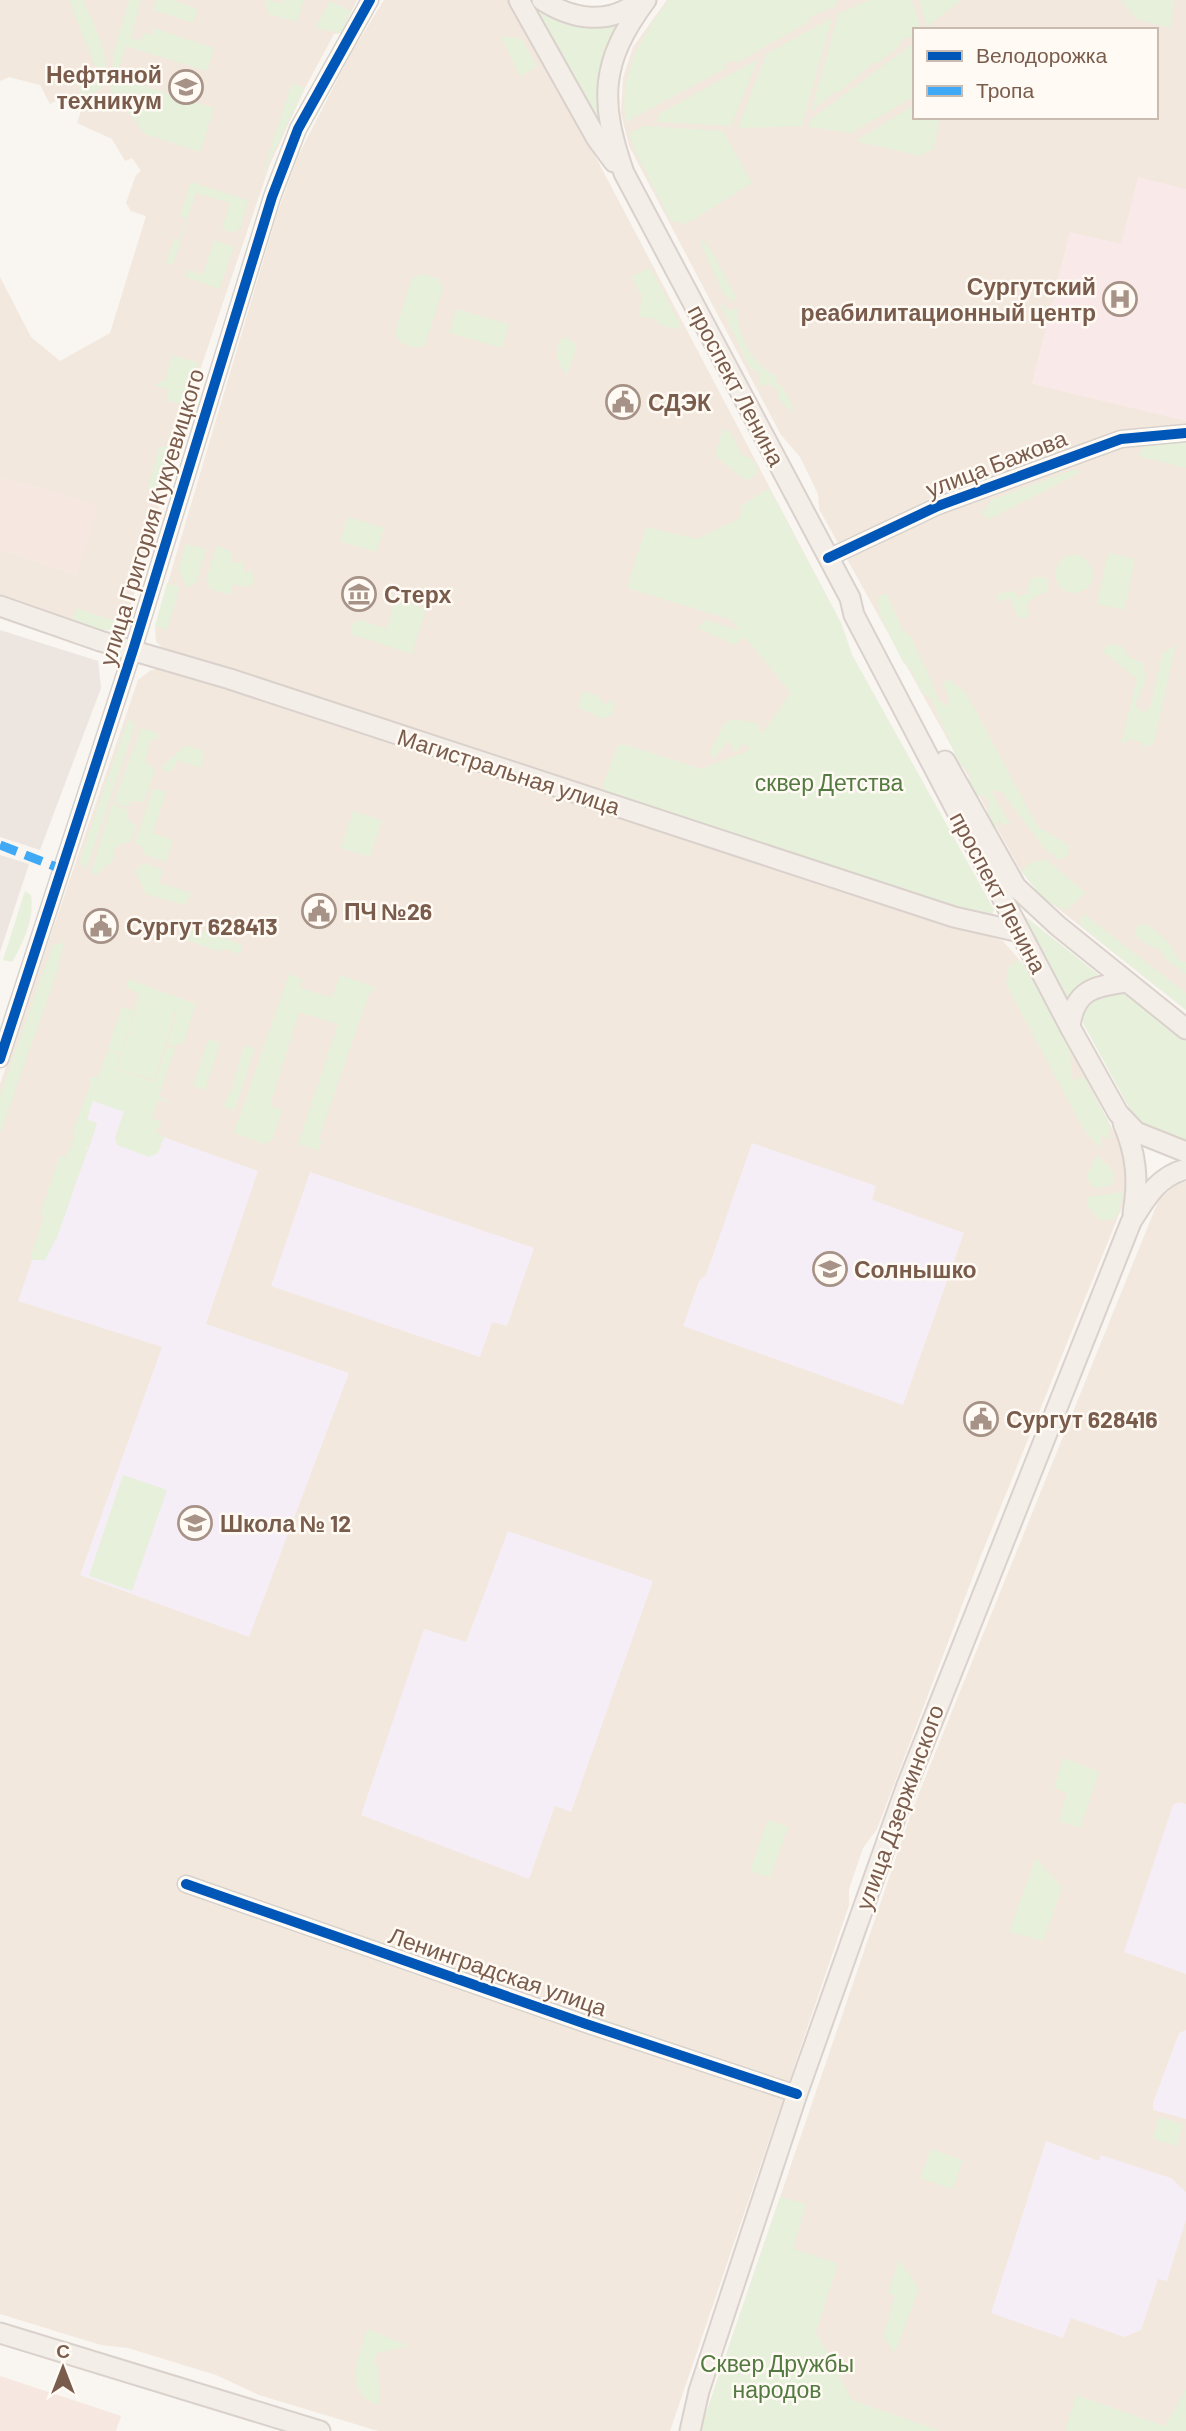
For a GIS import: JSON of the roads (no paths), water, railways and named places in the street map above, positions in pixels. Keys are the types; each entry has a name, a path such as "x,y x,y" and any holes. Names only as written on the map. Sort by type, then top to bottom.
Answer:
{"main road":[{"name":"проспект Ленина","path":"519,0 597,139 624,173"},
{"path":"542,0 563,13 591,18 630,9 640,0"},
{"name":"проспект Ленина","path":"646,0 624,30 612,59 608,83 611,134 624,173 850,598 854,615 1020,932 1118,1113 1136,1132 1186,1153"},
{"name":"проспект Ленина","path":"850,598 863,610 1006,874 1039,910 1186,1029"},
{"name":"Магистральная улица","path":"0,606 954,917 1020,932"},
{"path":"1070,1027 1072,1010 1080,998 1099,985 1127,982"},
{"name":"улица Дзержинского","path":"1118,1113 1132,1145 1136,1165 1131,1222"},
{"name":"улица Дзержинского","path":"690,2431 695,2403 797,2094 944,1686 1131,1222 1152,1189 1164,1178 1186,1169"},
{"path":"0,2333 320,2431"},
{"name":"улица Дзержинского","path":"681,2431 695,2403"}],"street":[{"name":"улица Григория Кукуевицкого","path":"0,1059 133,650 272,197 298,129 370,0"},
{"name":"улица Бажова","path":"828,558 938,506 1121,439 1186,433"},
{"name":"Ленинградская улица","path":"186,1885 797,2094"}],"place":[{"name":"Нефтяной техникум","path":"186,87"},
{"name":"Сургутский реабилитационный центр","path":"1120,299"},
{"name":"СДЭК","path":"623,402"},
{"name":"Стерх","path":"359,594"},
{"name":"ПЧ №26","path":"319,911"},
{"name":"Сургут 628413","path":"101,926"},
{"name":"Солнышко","path":"830,1269"},
{"name":"Сургут 628416","path":"981,1419"},
{"name":"Школа № 12","path":"195,1523"}],"park label":[{"name":"сквер Детства","path":"829,782"},
{"name":"Сквер Дружбы народов","path":"777,2376"}]}
